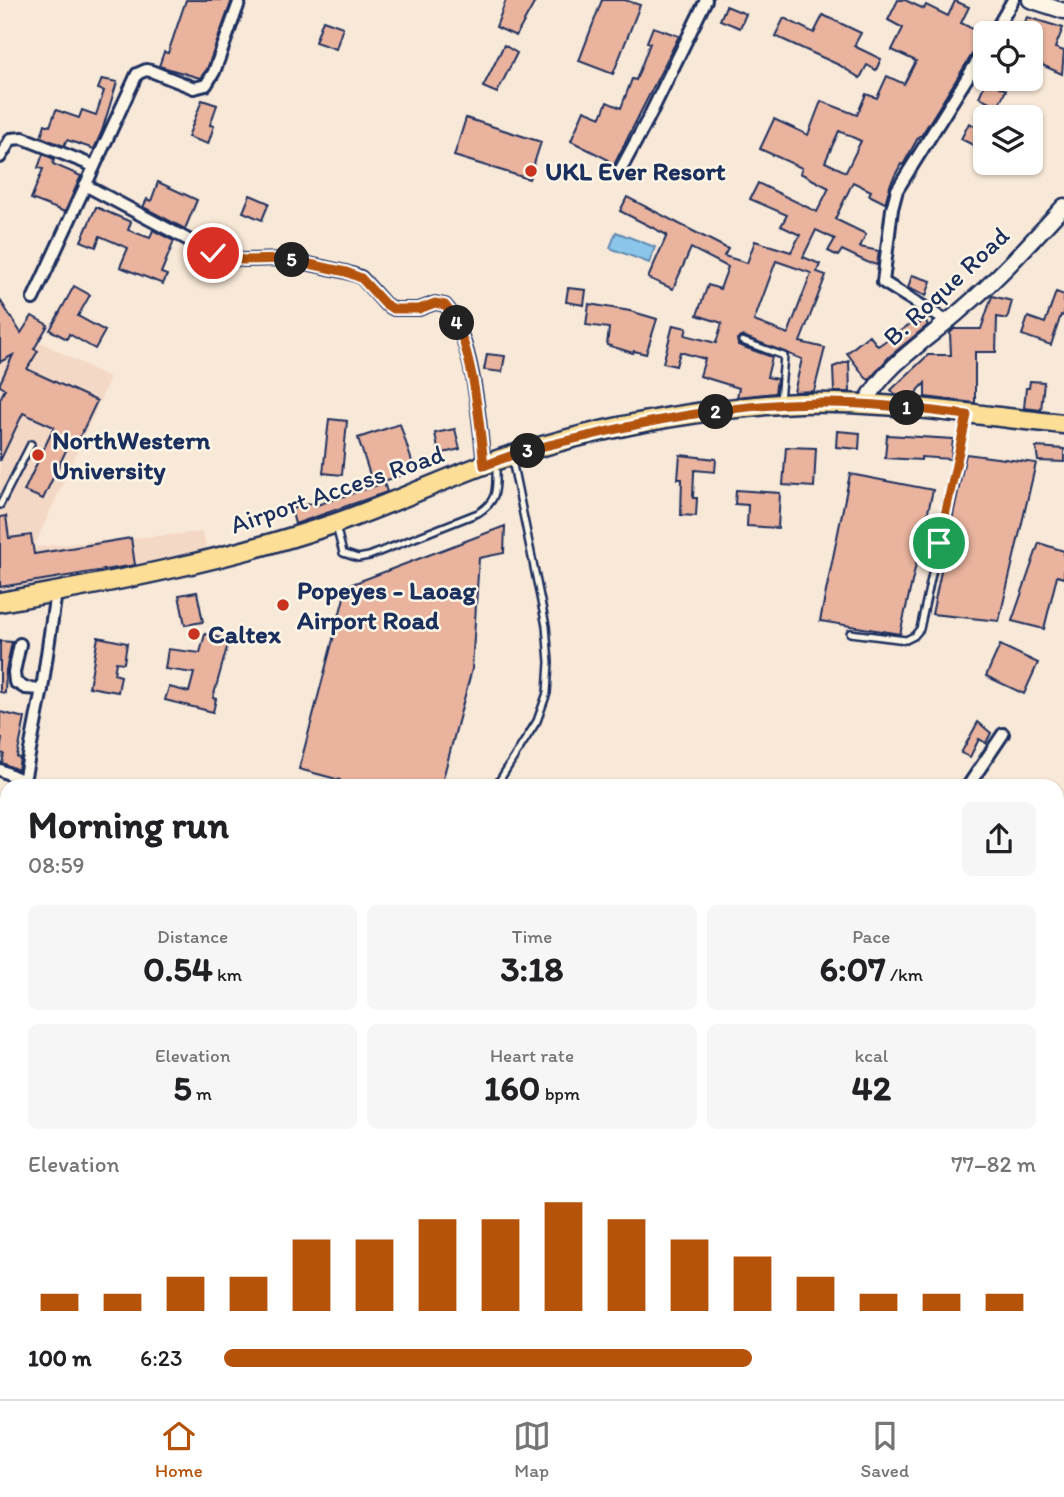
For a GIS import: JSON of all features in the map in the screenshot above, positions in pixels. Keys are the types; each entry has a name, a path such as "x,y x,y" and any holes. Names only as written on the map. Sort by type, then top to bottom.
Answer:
{"main road":[{"name":"Airport Access Road","path":"0,602 148,573 272,542 335,523 497,461 619,428 687,416 780,404 865,404 1064,424"}],"street":[{"path":"33,299 137,74 146,70 194,88 206,85 211,79 240,0"},
{"path":"621,169 659,99 706,0"},
{"path":"1001,21 1013,0"},
{"path":"1030,0 1064,11"},
{"path":"948,322 883,282 897,190 973,70"},
{"path":"0,157 12,139 23,138 94,166"},
{"path":"85,185 213,253 243,260 287,259 346,272 361,278 385,304 394,309 419,309 435,303 445,305 462,337 476,404 497,461"},
{"name":"B. Roque Road","path":"865,404 891,369 991,282 1064,206"},
{"path":"25,779 55,592"},
{"path":"20,644 14,673 15,682 26,688 41,689"},
{"path":"973,779 1003,734"},
{"path":"0,769 17,779"}],"lane":[{"path":"742,341 784,356 780,404"},
{"path":"850,633 906,640 920,629 967,415"},
{"path":"0,505 31,444"},
{"path":"335,523 343,553 358,558 369,556 478,513 489,506 495,497 497,461"},
{"path":"497,461 546,626 550,662 547,693 537,721 500,779"}],"shaded area":[{"name":"NorthWestern University","path":"0,306 6,309 21,332 110,378 34,547 202,532 207,549 113,572 0,592"}],"water":[{"path":"616,232 655,247 649,263 610,248"}],"building":[{"path":"186,0 232,0 207,69 200,78 159,66 164,52 168,53"},
{"path":"506,0 536,0 516,36 496,27"},
{"path":"602,0 625,0 640,5 613,74 579,61"},
{"path":"898,0 905,0 924,9 926,5 948,16 955,1 969,7 961,23 973,29 973,53 903,165 901,164 885,203 869,195 871,191 853,182 835,219 866,234 860,247 879,251 877,265 842,250 838,256 828,251 835,239 816,230 803,257 820,264 817,272 826,275 800,342 825,348 814,391 794,392 802,359 743,336 737,339 738,345 772,357 767,377 777,379 775,393 737,397 739,388 700,376 705,359 680,352 676,366 663,363 673,325 687,328 685,335 716,343 722,323 697,315 708,285 720,289 728,267 691,248 673,289 648,278 667,235 620,211 627,197 728,249 724,256 747,263 755,241 791,252 800,235 781,226 787,215 750,199 758,183 817,212 829,188 800,173 802,168 760,149 774,119 808,135 821,101 857,115 866,94 877,98 887,76 904,84 916,61 892,50 903,28 888,20","holes":["839,131 861,141 846,172 825,162","776,261 811,273 788,334 754,321"]},
{"path":"726,6 746,14 740,28 720,20"},
{"path":"823,15 861,33 854,46 881,59 876,70 867,65 860,78 839,65 775,36 784,18 814,33"},
{"path":"323,20 343,27 336,49 315,42"},
{"path":"1043,22 1063,28 1055,48 1064,51 1062,74 1043,65"},
{"path":"653,27 679,36 614,165 571,141 584,110 601,117 607,102 621,108 632,79 636,80"},
{"path":"504,45 517,53 497,93 483,87"},
{"path":"102,79 117,82 94,149 67,140 64,146 41,137 45,124 50,126 56,110 79,118 82,110 96,115 104,91 98,89"},
{"path":"982,91 1006,91 998,105 979,97"},
{"path":"202,100 217,105 210,125 214,126 208,144 188,137"},
{"path":"466,118 541,142 529,179 454,156"},
{"path":"969,123 973,125 973,145 961,139"},
{"path":"43,154 54,159 53,164 81,176 65,212 31,199 43,169 38,168"},
{"path":"158,182 197,200 185,229 143,207 147,199 151,201"},
{"path":"250,195 269,203 262,220 243,212"},
{"path":"96,207 131,222 128,230 150,238 153,230 174,241 161,273 167,275 163,284 120,267 128,248 100,236 96,247 81,241"},
{"path":"912,275 931,281 926,296 908,288"},
{"path":"74,286 90,295 78,316 105,331 95,349 69,334 67,339 50,330"},
{"path":"568,288 586,290 584,305 566,302"},
{"path":"1056,292 1064,295 1064,316 1061,315 1051,345 1022,335 1028,317 1045,323"},
{"path":"992,296 1012,301 1007,319 997,317 996,352 975,352 975,403 925,397 925,383 913,396 896,395 891,390 928,355 951,355 950,333 954,329 981,329"},
{"path":"0,300 21,333 32,316 48,325 34,349 38,351 27,369 97,401 76,445 70,442 43,499 24,491 54,427 23,413 0,461 0,399 5,389 0,383 13,355 0,362"},
{"path":"589,304 657,319 646,354 607,345 609,328 586,325"},
{"path":"919,318 916,326 925,320 928,325 889,357 869,380 847,353 869,335 878,346"},
{"path":"487,354 505,356 502,372 484,370"},
{"path":"849,361 850,392 834,392 833,367"},
{"path":"1030,381 1044,382 1041,410 1024,408 1026,388 1029,388"},
{"path":"329,419 347,421 342,475 323,473"},
{"path":"400,424 415,471 387,480 371,478 358,438"},
{"path":"455,429 460,449 439,454 435,433"},
{"path":"837,431 860,433 859,449 836,447"},
{"path":"887,435 953,439 951,459 885,458"},
{"path":"786,447 816,448 814,487 783,485"},
{"path":"1036,447 1064,449 1064,462 1038,461"},
{"path":"966,454 1036,463 999,621 932,614"},
{"path":"680,455 716,459 715,472 694,472 693,498 697,498 696,516 681,515 682,479 678,479"},
{"path":"850,474 933,490 900,634 820,621"},
{"path":"384,483 387,492 295,524 291,509 313,503 314,506"},
{"path":"736,490 780,493 778,528 747,526 748,505 735,504"},
{"path":"6,516 9,538 31,535 34,554 131,538 135,565 0,587 0,517"},
{"path":"505,526 504,553 479,558 472,669 443,779 336,779 299,769 347,586"},
{"path":"1039,543 1064,551 1064,578 1057,576 1044,629 1012,621"},
{"path":"197,592 203,622 185,625 179,595"},
{"path":"205,634 229,640 213,698 216,699 213,712 165,700 169,687 189,692 194,673 165,669 168,649 200,653"},
{"path":"98,637 127,643 124,663 116,662 114,674 121,676 118,692 89,687"},
{"path":"0,641 12,642 6,670 5,693 0,692"},
{"path":"1000,645 1038,663 1024,694 986,676"},
{"path":"0,712 25,718 17,757 20,758 18,770 2,763 4,754 0,753"},
{"path":"978,722 991,733 986,743 979,739 970,757 961,753"}],"place":[{"name":"UKL Ever Resort","path":"531,171"},
{"name":"NorthWestern University","path":"38,455"},
{"name":"Popeyes - Laoag Airport Road","path":"283,605"},
{"name":"Caltex","path":"194,634"}],"route":[{"path":"213,253 230,259 287,259 346,272 369,284 385,304 394,309 419,309 435,303 445,305 456,321 470,369 484,466 619,428 780,404 865,404 967,415 939,543"}]}
